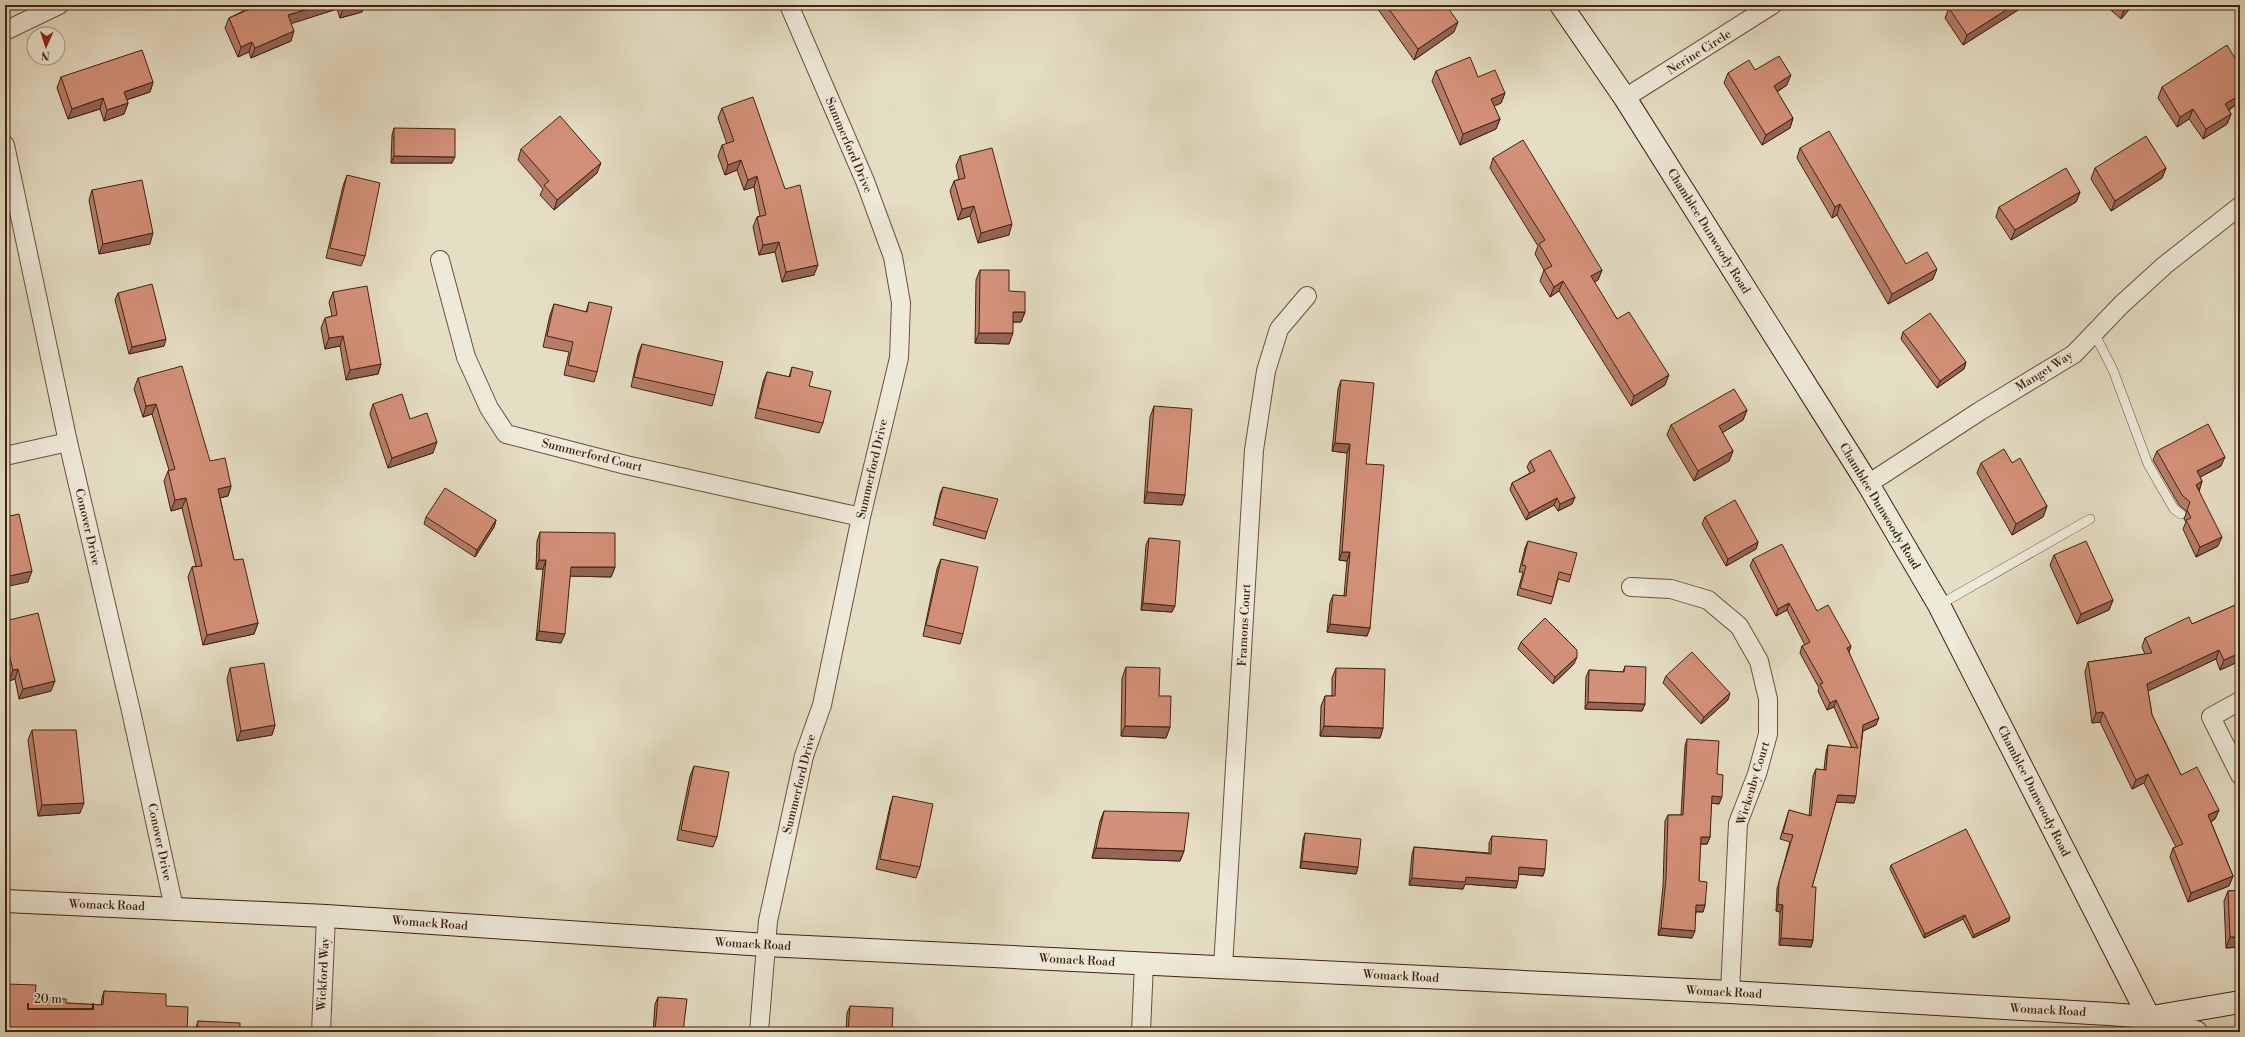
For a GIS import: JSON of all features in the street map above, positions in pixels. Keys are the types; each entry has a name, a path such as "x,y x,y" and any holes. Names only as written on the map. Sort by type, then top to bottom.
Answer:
{"street":[{"path":"5,31 59,5"},
{"name":"Summerford Drive","path":"759,1032 768,921 804,756 822,705 861,517 899,358 901,303 893,257 865,181 789,5"},
{"name":"Chamblee Dunwoody Road","path":"1561,5 1625,98 1868,484 1939,605 2153,1025"},
{"name":"Nerine Circle","path":"1625,98 1772,5"},
{"name":"Conover Drive","path":"5,145 68,442 131,711 174,908"},
{"name":"Manget Way","path":"1868,484 1980,411 2074,354 2121,305 2165,265 2240,206"},
{"name":"Summerford Court","path":"440,260 466,357 490,408 506,434 626,464 861,517"},
{"name":"Framons Court","path":"1223,967 1254,450 1266,371 1279,329 1307,296"},
{"path":"5,456 68,442"},
{"name":"Wickenby Court","path":"1631,587 1671,588 1708,600 1739,626 1759,661 1768,699 1768,734 1757,774 1738,824 1730,992"},
{"path":"2240,701 2211,717 2240,775"},
{"name":"Womack Road","path":"5,901 326,916 766,945 1730,992 2153,1025"},
{"name":"Wickford Way","path":"320,1032 326,916"},
{"path":"1141,1032 1144,963"},
{"path":"2153,1025 2240,1002"},
{"path":"2153,1025 2196,1032"}],"lane":[{"path":"2094,333 2116,377 2148,464 2174,509 2181,514"},
{"path":"1939,605 2090,519"}],"building":[{"path":"249,5 322,5 288,15 294,31 255,48 252,42 241,47 229,18 250,9"},
{"path":"343,5 354,5 343,8"},
{"path":"1386,5 1446,5 1458,22 1418,49"},
{"path":"1953,5 2014,5 1967,35 1949,8"},
{"path":"2120,5 2127,5 2124,9"},
{"path":"2227,45 2240,66 2240,95 2225,104 2231,114 2206,129 2193,109 2180,117 2162,87"},
{"path":"142,50 153,82 124,92 128,103 107,110 103,98 72,109 61,77"},
{"path":"1779,56 1791,75 1774,86 1793,118 1766,135 1728,73 1749,60 1755,70"},
{"path":"1470,57 1478,77 1495,70 1505,93 1491,99 1500,119 1463,134 1436,71"},
{"path":"753,97 785,189 800,185 818,265 786,272 779,242 763,245 757,217 766,215 757,176 748,180 741,160 728,165 722,145 734,141 722,108"},
{"path":"560,116 601,163 557,200 544,185 549,181 521,149"},
{"path":"394,128 455,129 455,157 394,156"},
{"path":"1829,131 1906,264 1927,252 1937,269 1892,294 1840,204 1835,207 1800,148"},
{"path":"2146,136 2166,168 2115,201 2095,168"},
{"path":"1523,140 1602,270 1591,276 1617,319 1629,312 1669,375 1634,396 1563,281 1554,287 1544,270 1552,266 1539,244 1545,240 1493,158"},
{"path":"992,148 1012,224 981,233 974,206 962,209 954,181 965,178 960,156"},
{"path":"2066,168 2080,192 2015,230 1999,207"},
{"path":"347,175 380,183 365,256 330,248"},
{"path":"142,180 153,233 103,244 92,190"},
{"path":"980,270 1009,270 1009,291 1025,292 1025,312 1013,312 1013,333 979,333"},
{"path":"152,284 166,339 132,347 118,293"},
{"path":"367,286 381,364 350,370 343,336 329,338 325,318 337,315 333,292"},
{"path":"589,302 612,307 597,372 568,365 573,342 547,336 554,304 587,312"},
{"path":"1930,313 1966,362 1940,381 1903,332"},
{"path":"642,344 723,362 715,395 634,377"},
{"path":"182,366 210,461 225,458 231,486 218,489 234,560 243,559 258,623 207,635 192,567 202,566 186,498 175,500 168,471 175,469 156,404 146,406 138,378"},
{"path":"792,367 813,372 809,386 831,391 823,423 758,408 767,372 790,377"},
{"path":"1341,380 1374,383 1366,464 1384,465 1370,628 1330,624 1333,595 1346,596 1350,552 1342,552 1350,444 1335,443"},
{"path":"1734,389 1747,410 1719,426 1733,451 1698,471 1671,425"},
{"path":"402,394 410,419 427,413 437,442 392,458 373,404"},
{"path":"1154,406 1192,409 1185,495 1147,492"},
{"path":"2208,424 2225,457 2197,471 2202,481 2196,485 2222,537 2200,547 2186,520 2191,518 2187,510 2190,502 2182,495 2157,451"},
{"path":"2004,449 2012,463 2020,458 2047,506 2016,524 1981,463"},
{"path":"1550,450 1575,497 1560,504 1557,498 1529,513 1512,483 1535,471 1530,461"},
{"path":"943,487 998,499 987,532 935,518"},
{"path":"445,488 496,520 477,550 426,517"},
{"path":"1735,500 1758,542 1728,559 1705,517"},
{"path":"19,514 32,571 5,577 5,517"},
{"path":"540,532 615,533 615,567 571,567 565,634 539,631 546,560 539,560"},
{"path":"1149,538 1180,541 1175,606 1143,603"},
{"path":"1528,541 1577,553 1571,575 1559,572 1553,597 1520,588 1526,566 1522,565"},
{"path":"2086,541 2113,600 2081,614 2054,555"},
{"path":"1782,544 1817,611 1828,605 1851,646 1847,648 1879,718 1863,725 1856,796 1838,795 1812,887 1816,887 1813,940 1781,938 1783,905 1778,904 1779,882 1793,835 1783,833 1789,810 1811,816 1816,769 1826,770 1828,745 1858,748 1836,700 1830,703 1820,684 1823,683 1802,646 1810,642 1789,603 1778,609 1753,559"},
{"path":"941,559 978,567 963,634 926,625"},
{"path":"2240,603 2240,653 2224,660 2219,650 2147,684 2152,715 2181,775 2197,767 2219,810 2208,815 2233,876 2191,893 2173,848 2183,844 2148,774 2136,780 2103,712 2096,713 2088,662 2152,653 2145,638 2189,617 2192,624"},
{"path":"38,613 55,681 23,689 18,669 13,670 5,638 5,621"},
{"path":"1545,618 1577,650 1577,657 1555,677 1521,642"},
{"path":"1692,652 1730,693 1704,717 1666,676"},
{"path":"264,663 275,725 241,731 230,668"},
{"path":"1625,666 1646,667 1645,704 1588,702 1589,670 1624,672"},
{"path":"1126,667 1160,668 1159,696 1171,696 1170,727 1125,726"},
{"path":"1336,668 1385,669 1383,728 1324,726 1325,696 1335,696"},
{"path":"32,730 76,730 84,803 42,805"},
{"path":"1687,739 1719,741 1717,774 1723,775 1722,797 1712,796 1710,837 1701,837 1699,881 1707,882 1705,905 1696,905 1695,931 1661,928 1666,879 1668,815 1683,815"},
{"path":"694,766 729,772 717,837 681,830"},
{"path":"893,796 933,804 920,867 880,859"},
{"path":"1104,811 1189,813 1184,851 1096,848"},
{"path":"1966,829 2010,917 1974,935 1965,915 1925,934 1891,865"},
{"path":"1305,833 1361,839 1358,867 1302,861"},
{"path":"1492,836 1547,840 1545,869 1519,867 1518,881 1466,877 1465,882 1412,878 1414,847 1491,854"},
{"path":"2240,890 2240,937 2230,937 2228,891"},
{"path":"6,984 36,985 35,997 66,999 66,1003 103,1005 104,991 166,994 166,1006 188,1007 187,1032 141,1032 141,1030 84,1027 84,1032 5,1031"},
{"path":"658,997 687,999 683,1032 655,1032"},
{"path":"850,1006 893,1008 892,1032 848,1032"},
{"path":"198,1021 240,1023 240,1029 260,1032 197,1032"},
{"path":"386,1029 438,1032 386,1032"}]}
